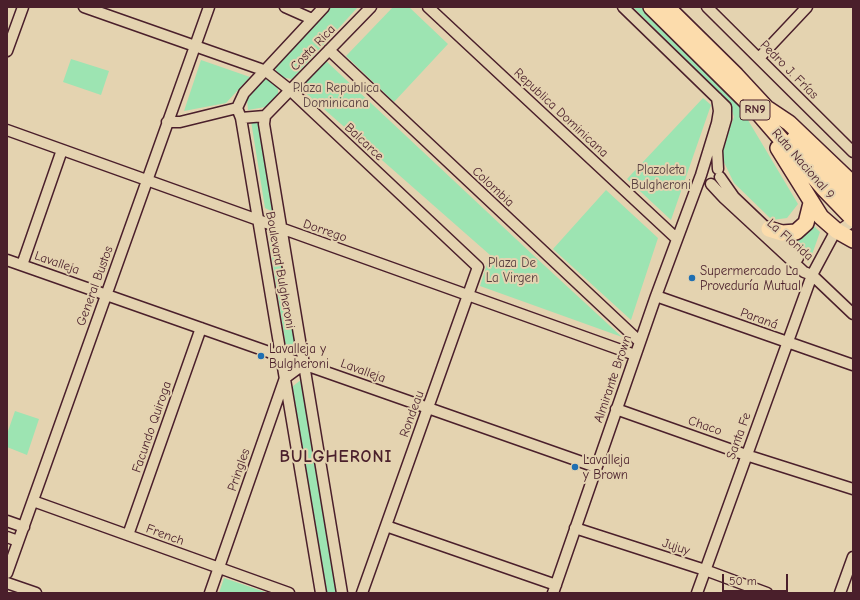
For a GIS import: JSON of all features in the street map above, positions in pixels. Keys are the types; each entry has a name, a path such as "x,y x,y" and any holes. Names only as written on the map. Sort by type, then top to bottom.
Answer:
{"highway":[{"name":"Ruta Nacional 9","path":"651,7 764,112 853,203"},
{"name":"Ruta Nacional 9","path":"667,7 726,64 824,190 853,220"},
{"name":"RN9","path":"764,112 789,123 851,180"},
{"name":"RN9","path":"764,112 811,203 821,217 837,231 853,240"},
{"path":"769,229 782,233 796,232 806,223 811,203"}],"street":[{"path":"7,52 23,7"},
{"name":"Balcarce","path":"84,7 112,12 195,46 266,71 290,90 478,267"},
{"name":"General Bustos","path":"7,573 208,7"},
{"path":"285,7 312,19"},
{"name":"Costa Rica","path":"237,108 244,93 324,7"},
{"name":"Costa Rica","path":"265,116 371,7"},
{"name":"Republica Dominicana","path":"428,7 677,239"},
{"path":"623,7 726,107 727,114 717,150 719,173 716,183 710,184 692,198"},
{"name":"Pedro J. Frías","path":"707,7 853,152"},
{"path":"759,58 807,7"},
{"name":"Colombia","path":"329,50 640,342"},
{"name":"Almirante Brown","path":"554,589 635,355 702,172 717,123 719,111 717,98"},
{"path":"167,122 180,122 237,108 241,118 265,116"},
{"name":"Boulevard Bulgheroni","path":"265,116 264,124 342,593"},
{"name":"Boulevard Bulgheroni","path":"241,118 321,593"},
{"name":"Dorrego","path":"7,130 635,355"},
{"path":"22,265 62,150"},
{"path":"710,184 703,181 702,172 710,165 719,173 734,197 808,267 812,274"},
{"name":"La Florida","path":"710,184 804,272 812,274 853,314"},
{"path":"812,274 831,238 837,231 853,220"},
{"name":"Lavalleja","path":"7,260 596,467"},
{"name":"Rondeau","path":"362,593 478,267"},
{"name":"Santa Fe","path":"697,593 812,274"},
{"name":"Paraná","path":"656,296 853,365"},
{"name":"Facundo Quiroga","path":"128,535 201,328"},
{"path":"285,378 304,364"},
{"name":"Pringles","path":"210,593 285,378"},
{"name":"Chaco","path":"616,409 746,455 853,489"},
{"name":"French","path":"33,501 289,593"},
{"path":"7,521 24,527"},
{"path":"386,526 554,589"},
{"name":"Jujuy","path":"575,528 705,570 767,593"},
{"path":"7,537 18,541"},
{"path":"840,593 853,557"},
{"path":"7,583 36,593"}],"green space":[{"path":"328,7 358,7 292,79 280,77 276,71 276,64"},
{"path":"393,7 409,7 448,44 394,102 346,56"},
{"path":"633,7 642,7 736,100 798,204 787,218 772,220 734,183 720,154 734,117 729,102"},
{"path":"71,59 109,71 101,95 63,82"},
{"path":"201,60 250,77 226,103 184,111"},
{"name":"Plaza De La Virgen","path":"325,60 622,337 480,286 490,255 300,88"},
{"path":"269,79 278,89 278,94 265,107 248,110 247,99 264,80"},
{"name":"Plazoleta Bulgheroni","path":"703,98 711,105 671,220 627,179"},
{"path":"258,120 275,213 265,208 251,121"},
{"path":"606,190 658,238 631,320 553,249"},
{"path":"812,224 820,232 809,263 783,241"},
{"path":"277,231 298,353 286,347 268,232"},
{"path":"302,379 337,593 327,593 292,387"},
{"path":"15,411 39,419 27,455 7,447 7,434"},
{"path":"224,578 268,593 219,593"}],"place":[{"name":"Supermercado La Proveduría Mutual","path":"692,278"},
{"name":"Lavalleja y Bulgheroni","path":"261,356"},
{"name":"Lavalleja y Brown","path":"575,467"}],"district":[{"name":"BULGHERONI","path":"336,457"}],"park label":[{"name":"Plaza Republica Dominicana","path":"336,96"}]}
